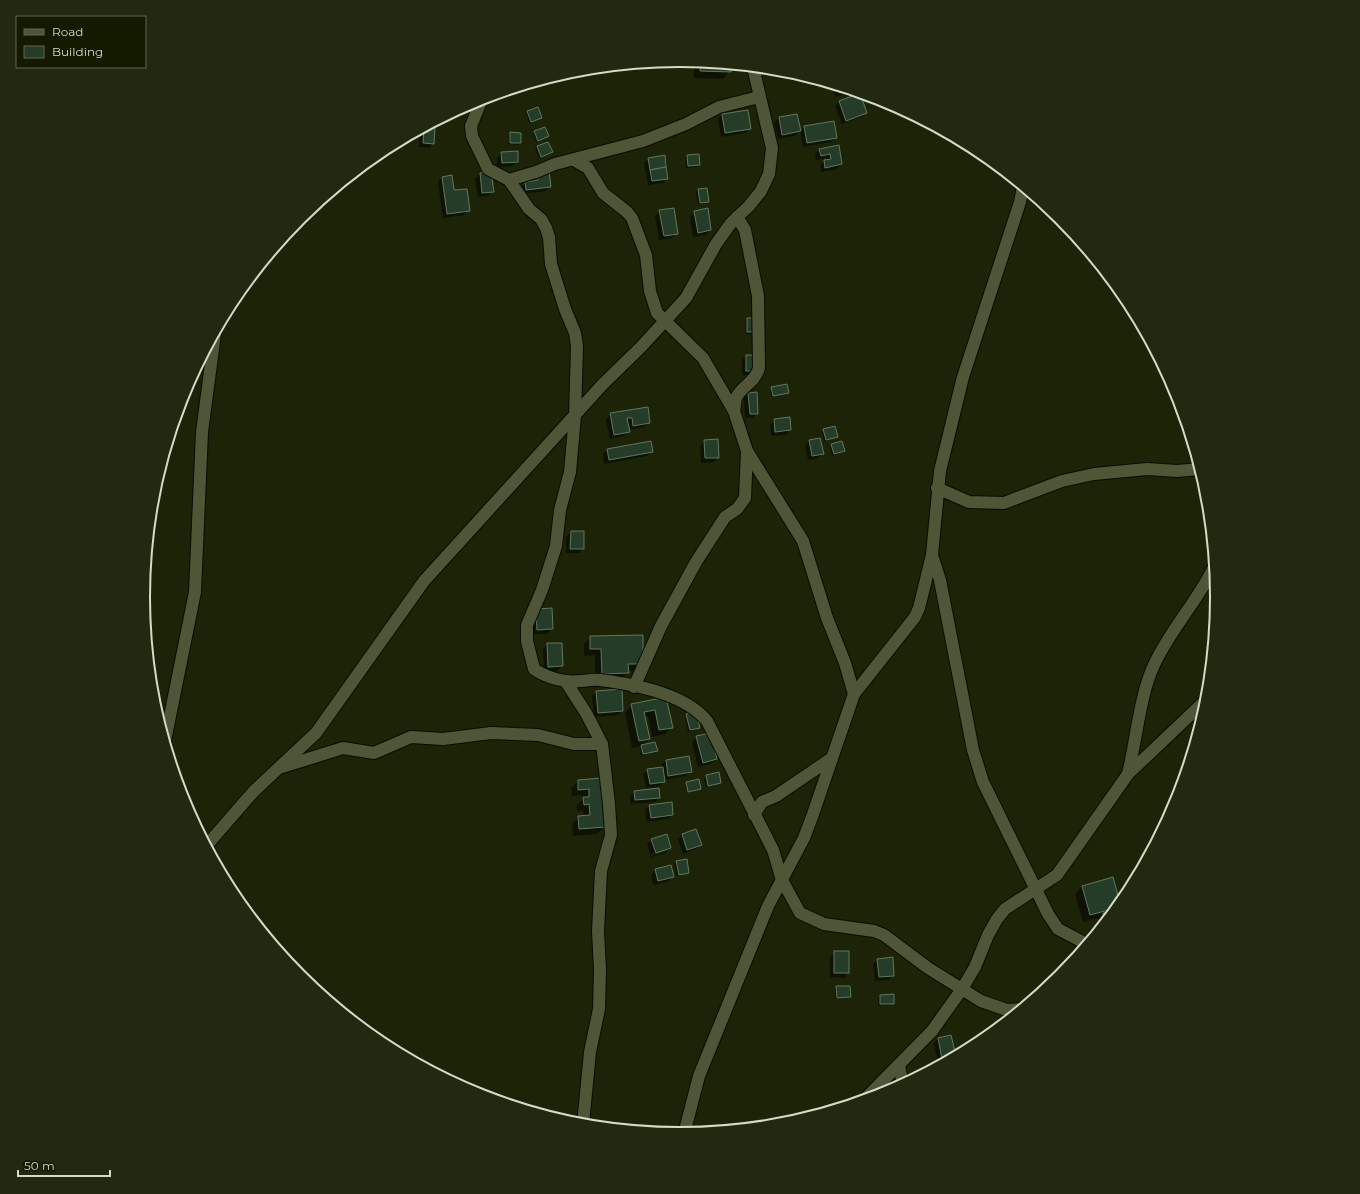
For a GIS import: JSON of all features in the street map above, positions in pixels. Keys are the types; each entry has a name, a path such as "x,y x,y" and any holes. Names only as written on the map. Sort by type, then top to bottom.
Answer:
{"street":[{"path":"210,841 254,791 316,733 424,581 575,416 686,298 716,244 737,217 749,206 761,191 769,174 772,160 768,130 753,73"},
{"path":"509,180 536,172 555,164 644,141 686,124 719,107 759,97"},
{"path":"477,107 471,126 472,136 488,168 509,180 529,209 541,219 549,237 551,264 576,340 575,416 570,472 560,510 556,546 542,590 530,615 526,634 534,670 566,682 598,680 634,687 674,698 700,713 707,721 744,796 773,850 782,880 796,908 807,917 824,924 841,927 866,928 879,933 928,968 981,1001 994,1007 1012,1010"},
{"path":"595,179 598,154"},
{"path":"574,160 588,168 605,196 627,212 632,218 646,255 653,304 657,313 703,358 734,411 747,451 803,541 827,618 845,663 854,694"},
{"path":"686,1127 699,1076 751,946 782,880 804,838 854,694 915,617 919,608 932,555 937,488 963,377 986,310 1022,193"},
{"path":"745,230 749,206"},
{"path":"734,411 738,394 758,375 759,368 758,296 745,230 737,217"},
{"path":"167,730 195,592 202,432 213,347"},
{"path":"634,687 661,626 696,562 725,517 737,509 745,498 747,451"},
{"path":"937,488 969,502 1004,503 1062,481 1087,475 1118,471 1194,469"},
{"path":"932,555 940,580 973,750 987,791 1035,890 1058,929 1081,942"},
{"path":"1128,774 1147,686 1153,666 1164,645 1199,595 1209,576"},
{"path":"566,682 586,713 602,744 611,835 601,871 598,924 600,970 599,1009 590,1052 584,1118"},
{"path":"874,1090 932,1031 976,967 988,935 997,919 1005,909 1057,875 1128,774 1198,707"},
{"path":"279,768 342,748 374,753 411,737 443,739 491,733 530,735 574,744 602,744"},
{"path":"754,815 762,802 781,793 832,758"},
{"path":"744,796 762,802"},
{"path":"899,1066 902,1078"}],"building":[{"path":"700,68 731,70 731,72 700,71"},
{"path":"852,96 862,99 867,113 846,121 839,101"},
{"path":"538,107 542,118 531,122 527,111"},
{"path":"748,110 751,129 725,133 722,114"},
{"path":"797,114 801,131 782,135 779,117"},
{"path":"834,121 837,138 807,143 804,126"},
{"path":"545,127 549,136 538,141 534,131"},
{"path":"435,128 434,144 423,143 424,134"},
{"path":"510,132 521,133 521,143 510,143"},
{"path":"548,142 553,152 541,157 537,146"},
{"path":"839,145 842,164 825,168 824,160 831,159 830,154 821,156 819,149"},
{"path":"518,151 518,162 502,163 501,152"},
{"path":"699,154 700,165 688,166 687,155"},
{"path":"665,155 666,167 650,170 648,158"},
{"path":"666,167 668,179 652,181 650,170"},
{"path":"549,171 551,187 526,190 525,182 538,180 537,172"},
{"path":"491,172 494,192 482,193 480,173"},
{"path":"452,175 454,190 467,189 470,211 447,214 442,177"},
{"path":"707,188 709,202 700,203 698,189"},
{"path":"674,208 678,234 664,236 659,210"},
{"path":"708,208 711,230 698,233 694,211"},
{"path":"747,318 757,318 758,332 747,332"},
{"path":"746,355 757,355 757,371 746,371"},
{"path":"787,384 789,393 773,396 771,387"},
{"path":"757,392 758,414 750,414 748,393"},
{"path":"648,407 650,423 633,426 632,418 627,418 630,432 614,435 610,413"},
{"path":"790,417 791,430 775,432 774,419"},
{"path":"835,426 838,437 826,440 823,429"},
{"path":"820,438 824,454 812,456 809,440"},
{"path":"718,439 719,458 705,458 704,440"},
{"path":"651,441 653,452 609,460 607,449"},
{"path":"842,441 845,451 834,454 831,444"},
{"path":"571,531 584,531 584,549 570,549"},
{"path":"552,608 553,629 537,630 536,609"},
{"path":"643,635 643,664 628,664 629,673 602,674 601,649 590,649 590,636"},
{"path":"547,643 562,643 563,666 548,667"},
{"path":"622,689 623,711 598,713 596,691"},
{"path":"666,697 673,728 659,730 655,710 644,712 650,739 639,741 631,704"},
{"path":"696,712 700,728 690,730 686,714"},
{"path":"711,733 717,759 703,763 696,736"},
{"path":"655,742 658,751 643,754 641,745"},
{"path":"689,756 692,772 668,776 666,760"},
{"path":"663,767 665,782 650,784 647,769"},
{"path":"719,772 721,783 708,786 706,775"},
{"path":"601,778 605,827 579,829 578,816 590,815 589,804 584,805 583,797 589,797 589,789 578,790 578,780"},
{"path":"699,779 701,789 688,792 686,782"},
{"path":"659,788 660,798 635,800 634,791"},
{"path":"672,802 673,815 651,818 649,805"},
{"path":"696,829 702,845 687,850 682,834"},
{"path":"667,834 671,848 656,853 651,839"},
{"path":"687,859 689,873 679,875 676,861"},
{"path":"671,865 674,877 658,881 655,869"},
{"path":"1113,877 1118,895 1107,910 1090,915 1082,886"},
{"path":"834,951 849,951 849,973 834,973"},
{"path":"893,957 894,976 879,977 877,959"},
{"path":"836,986 850,986 851,997 837,998"},
{"path":"894,994 894,1004 880,1004 880,995"},
{"path":"951,1035 955,1050 942,1058 938,1038"}]}
